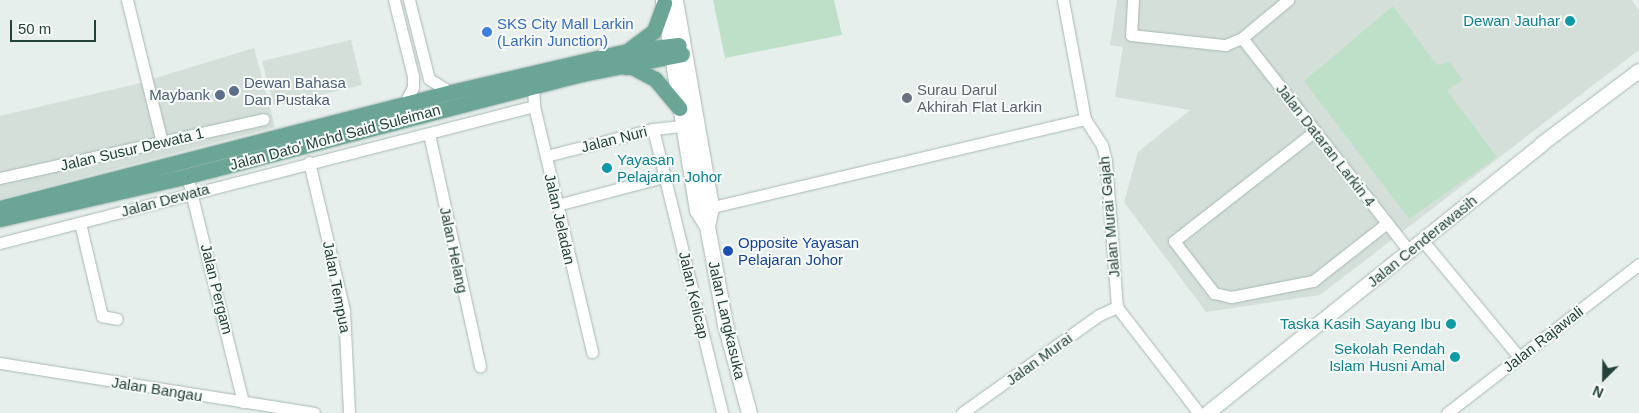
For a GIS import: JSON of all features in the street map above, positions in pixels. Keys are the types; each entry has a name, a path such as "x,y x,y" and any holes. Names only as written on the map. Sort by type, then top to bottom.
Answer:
{"main road":[{"name":"Jalan Langkasuka","path":"667,1 725,324 749,413"},
{"path":"627,51 654,32 667,1"},
{"name":"Jalan Dato' Mohd Said Suleiman","path":"0,208 450,92 627,51 676,50"},
{"name":"Jalan Dato' Mohd Said Suleiman","path":"0,219 187,176 676,50"},
{"name":"Jalan Langkasuka","path":"676,50 679,108 682,126 704,208"},
{"path":"615,67 632,67 644,72 666,90 679,108"},
{"path":"298,132 302,146"}],"street":[{"path":"127,0 162,142"},
{"path":"394,0 413,76 413,87 404,105"},
{"path":"409,0 429,79 450,92"},
{"name":"Jalan Murai Gajah","path":"1063,0 1085,119 1102,145 1106,161 1117,307"},
{"path":"1133,0 1131,34 1225,45 1242,38 1288,0"},
{"name":"Jalan Dataran Larkin 4","path":"1242,38 1409,251"},
{"name":"Jalan Cenderawasih","path":"1208,413 1409,251 1639,71"},
{"name":"Jalan Jeladan","path":"533,86 534,106 592,352"},
{"name":"Jalan Dewata","path":"0,243 192,192 429,134 534,106"},
{"name":"Jalan Susur Dewata 1","path":"0,178 263,119"},
{"path":"704,208 1085,119"},
{"name":"Jalan Nuri","path":"546,156 653,129 682,126"},
{"name":"Jalan Kelicap","path":"653,129 667,176 722,413"},
{"path":"1315,131 1174,241 1214,293 1231,297 1313,281 1387,223"},
{"name":"Jalan Helang","path":"429,134 480,366"},
{"name":"Jalan Tempua","path":"309,162 344,310 349,413"},
{"name":"Jalan Pergam","path":"187,176 243,402"},
{"path":"557,205 667,176"},
{"path":"80,223 102,316 117,319"},
{"path":"1423,241 1519,357"},
{"name":"Jalan Rajawali","path":"1447,413 1639,264"},
{"path":"1117,307 1199,413"},
{"name":"Jalan Murai","path":"962,413 1099,314 1117,307"},
{"name":"Jalan Bangau","path":"0,362 314,413"}],"shaded area":[{"path":"1117,0 1632,0 1639,10 1639,50 1320,295 1206,312 1124,202 1138,152 1190,110 1115,97 1123,47 1110,45"},
{"path":"351,40 362,85 274,106 262,61"},
{"path":"254,48 275,127 0,199 0,116 136,84"}],"green space":[{"path":"713,0 834,0 842,35 725,58"},
{"path":"1393,6 1437,65 1450,62 1463,80 1447,90 1497,157 1409,219 1304,81"}],"place":[{"name":"Dewan Jauhar","path":"1570,21"},
{"name":"SKS City Mall Larkin (Larkin Junction)","path":"487,32"},
{"name":"Dewan Bahasa Dan Pustaka","path":"234,91"},
{"name":"Maybank","path":"220,95"},
{"name":"Surau Darul Akhirah Flat Larkin","path":"907,98"},
{"name":"Yayasan Pelajaran Johor","path":"607,168"},
{"name":"Opposite Yayasan Pelajaran Johor","path":"728,251"},
{"name":"Taska Kasih Sayang Ibu","path":"1451,324"},
{"name":"Sekolah Rendah Islam Husni Amal","path":"1455,357"}]}
